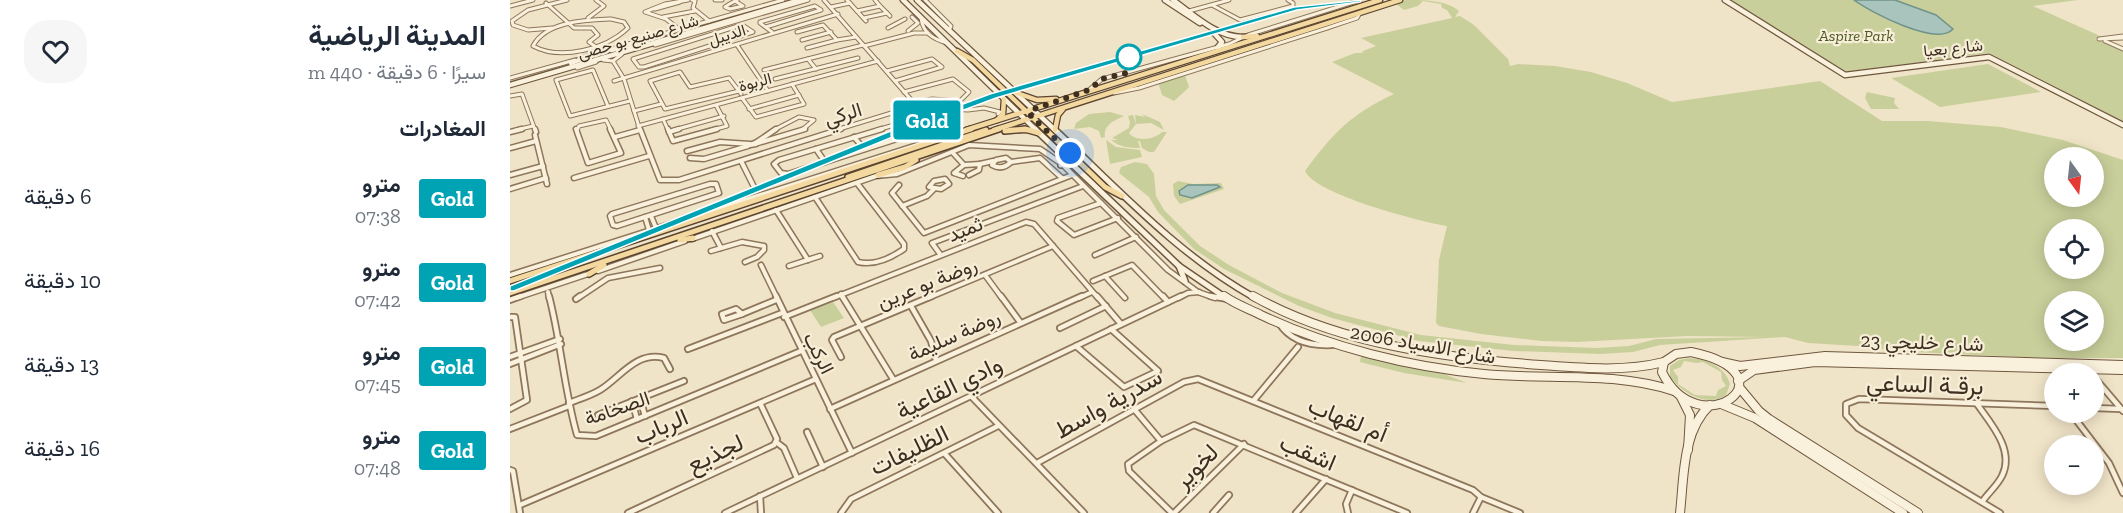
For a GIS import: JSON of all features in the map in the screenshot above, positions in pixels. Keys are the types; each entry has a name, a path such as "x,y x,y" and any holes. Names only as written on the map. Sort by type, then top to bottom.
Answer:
{"main road":[{"name":"شارع صنيع بو حصى","path":"510,83 790,0"},
{"name":"شارع صنيع بو حصى","path":"571,65 716,25 782,3 800,0"},
{"path":"782,3 808,0"},
{"name":"شارع الاسياد 2006","path":"903,0 1004,99 1028,116 1039,133 1169,257 1228,299 1278,323 1338,345 1381,357 1482,374 1647,382 1677,393"},
{"path":"1165,0 1218,33 1232,38 1270,35"},
{"path":"1173,0 1218,33 1222,42 1218,47"},
{"path":"836,185 859,172 1028,116 1068,97 1380,0"},
{"path":"1323,24 1331,19 1390,0"},
{"path":"1038,112 1070,105 1400,0"},
{"name":"شارع بعيا","path":"1727,0 1846,74 1986,57 2123,123"},
{"name":"شارع الاسياد 2006","path":"920,2 949,32 1038,112 1122,196 1182,250 1218,277 1271,305 1334,329 1385,344 1452,357 1498,363 1635,369 1664,362"},
{"path":"1311,21 1322,12"},
{"path":"692,34 716,25"},
{"path":"1295,33 1309,33"},
{"path":"611,50 638,44"},
{"path":"1234,56 1243,50"},
{"path":"957,51 974,60 1028,116 1105,187 1122,196"},
{"path":"571,65 590,56"},
{"path":"510,293 922,156 965,145 1038,112 1166,70 1187,60"},
{"path":"571,65 596,62"},
{"path":"1165,79 1170,73"},
{"path":"1017,93 1040,100 1068,97"},
{"path":"986,125 1002,116 1004,99"},
{"path":"1055,130 1058,113 1070,105"},
{"path":"510,281 986,125 1028,116"},
{"path":"984,135 1023,129 1039,133"},
{"path":"878,175 907,166 922,156"},
{"path":"1061,165 1062,156"},
{"path":"664,242 693,238"},
{"path":"1169,257 1182,250"},
{"path":"589,274 614,259"},
{"path":"1179,266 1187,283"},
{"path":"1680,513 1690,415 1677,393 1663,376 1664,362 1672,355 1691,352 1722,362 1732,371 1739,384 1768,419 1918,513"},
{"name":"شارع خليجي 23","path":"1722,362 1740,366 1798,358 2044,367"},
{"name":"شارع خليجي 23","path":"1739,384 1754,370 1783,365 1887,360"},
{"name":"شارع خليجي 23","path":"2104,367 2123,365"},
{"name":"شارع خليجي 23","path":"2104,369 2123,370"},
{"path":"1677,393 1697,403 1721,404 1734,398 1739,384"},
{"path":"1721,404 1755,418 1904,513"},
{"path":"1688,450 1696,419 1710,405"}],"street":[{"path":"510,6 533,0"},
{"path":"560,27 541,30 518,28 513,25 512,21 528,10 546,3 567,0"},
{"path":"579,22 594,16 604,6 596,0"},
{"path":"688,0 649,9 645,12 647,15 668,18 694,10 710,21"},
{"path":"692,0 695,2 694,10"},
{"path":"715,0 722,0"},
{"path":"736,0 743,6 730,9 725,7 726,6 736,0"},
{"path":"759,0 767,5"},
{"name":"شارع صنيع بو حصى","path":"510,83 683,39 692,34 808,0"},
{"path":"824,0 887,70 913,105"},
{"path":"772,32 760,22 848,1 865,20 888,14 875,0"},
{"path":"1189,11 1229,0"},
{"path":"1212,5 1240,20 1293,6 1293,3 1288,0"},
{"path":"1089,90 1102,79 1218,47 1360,0"},
{"path":"546,3 574,28 592,28 598,35 588,42 603,52"},
{"name":"شارع صنيع بو حصى","path":"510,83 596,54 767,5 782,3"},
{"path":"857,11 880,6"},
{"path":"766,27 819,12 818,7"},
{"path":"1105,94 1128,91 1357,18 1360,13"},
{"name":"الديبل","path":"614,81 838,14"},
{"path":"594,16 599,19"},
{"path":"888,28 906,19 920,16 923,28 928,33 936,40 948,43"},
{"path":"908,31 918,23 912,17"},
{"path":"668,18 680,30"},
{"path":"599,19 618,20 627,24 627,28 614,39 594,47 570,52 541,51 532,46 542,35 579,22 599,19"},
{"path":"744,26 753,32 644,67 639,67 633,59 683,39 722,31 744,26"},
{"path":"797,32 823,26 837,40"},
{"path":"914,33 923,28"},
{"path":"541,30 544,31 542,35"},
{"path":"722,31 727,34"},
{"path":"802,40 831,33"},
{"path":"764,70 914,33 928,33"},
{"path":"807,48 855,36"},
{"path":"2123,37 2099,39 2123,49"},
{"path":"737,45 768,91"},
{"path":"594,47 596,54"},
{"path":"655,51 660,54"},
{"path":"603,60 613,61 622,54"},
{"path":"775,79 858,58"},
{"path":"808,59 816,69"},
{"path":"887,70 932,59 942,67 896,81"},
{"name":"الركي","path":"613,61 624,79 649,156 660,180 663,181 679,180 887,116 913,105"},
{"name":"الربوة","path":"615,137 663,119 716,105 741,94 768,91 878,61"},
{"path":"608,106 593,70 556,80 568,115 608,106 630,101"},
{"path":"741,94 665,110 650,81 680,72 690,87 729,78 741,94 754,117 803,105 805,102 792,84"},
{"path":"904,92 953,79 969,92 960,100 932,99 913,105"},
{"path":"510,96 522,94 548,184"},
{"path":"749,109 799,95"},
{"path":"634,110 660,103"},
{"path":"663,119 675,141 706,133 728,126 716,105"},
{"path":"913,105 968,110 984,108 1000,111 998,114"},
{"path":"669,132 724,116"},
{"path":"887,116 893,125"},
{"path":"921,116 945,119 940,125 784,174 774,164 816,149 893,125 921,116"},
{"path":"687,151 720,142 754,144 781,123 803,117 814,120 804,130 704,159 690,159"},
{"path":"606,120 615,137 620,155 588,163 576,129 579,126 606,120"},
{"path":"510,132 533,126"},
{"path":"854,137 864,149"},
{"path":"510,275 898,149 949,137"},
{"path":"897,139 905,147"},
{"path":"510,148 536,141"},
{"path":"891,141 898,149"},
{"path":"754,144 761,154"},
{"path":"510,300 878,175 897,174 953,153 965,145 1041,149 1072,174 1118,218 1154,259 1200,292 1218,299 1228,299"},
{"path":"816,149 825,162"},
{"path":"953,153 964,165"},
{"path":"574,178 649,156"},
{"path":"934,189 930,185 954,173 964,165 1006,158 1011,162"},
{"path":"993,161 992,165 1000,168 1011,162 1040,158 1062,178"},
{"path":"741,161 756,191"},
{"path":"969,175 979,170 980,164"},
{"path":"510,175 543,166"},
{"path":"954,173 963,176"},
{"path":"899,185 892,194 924,233 1072,174"},
{"path":"510,189 546,178"},
{"path":"902,206 927,196 934,189 941,189 950,184 948,180 942,179"},
{"path":"815,197 858,261 870,263 904,249 904,244 857,183"},
{"path":"710,184 716,184 720,191 651,216 614,226 610,216 710,184"},
{"path":"940,254 933,242 1083,186"},
{"path":"756,191 767,192"},
{"path":"750,198 756,191"},
{"path":"1101,202 1058,218 1057,221 1074,235 1118,218"},
{"path":"777,210 808,260"},
{"path":"651,216 656,228"},
{"path":"645,217 649,230"},
{"name":"ثميد","path":"688,350 841,294 1026,222 1034,224 1121,324"},
{"path":"712,231 721,248"},
{"path":"1095,255 1136,237"},
{"path":"711,251 744,242 764,246 760,255 744,262"},
{"name":"روضة بو عرين","path":"842,357 832,338 1053,246"},
{"path":"789,266 820,256"},
{"name":"الركب","path":"761,265 783,315 852,453"},
{"path":"1093,281 1128,265 1136,267 1168,302"},
{"path":"607,268 611,277"},
{"path":"576,299 611,277 660,268"},
{"path":"985,275 1020,322"},
{"path":"1105,276 1125,298"},
{"path":"1187,283 1188,292"},
{"path":"537,291 548,292 556,284"},
{"name":"الصخامة","path":"548,292 561,342 569,405 577,435 581,437 596,436 801,351"},
{"name":"روضة سليمة","path":"830,409 1020,322 1092,292"},
{"name":"وادي القاعية","path":"725,513 1188,292 1200,292"},
{"path":"841,294 893,379"},
{"path":"742,314 776,300"},
{"path":"911,306 931,341 936,360"},
{"path":"1060,328 1106,306"},
{"path":"510,317 515,317 526,400 510,409"},
{"path":"1278,323 1287,334 1305,343 1338,345"},
{"path":"1076,346 1125,387 1158,371 1111,329"},
{"path":"1298,340 1298,347"},
{"path":"510,364 521,357 561,342"},
{"path":"1254,400 1298,347 1305,343"},
{"path":"510,429 598,392 627,367 651,356 664,358 670,369"},
{"path":"510,357 521,357"},
{"name":"الرباب","path":"520,505 816,379"},
{"name":"أم لقهاب","path":"1198,379 1473,490 1481,497 1520,513"},
{"name":"سدرية واسط","path":"1037,463 1184,382 1198,379"},
{"path":"598,416 684,381"},
{"path":"2104,389 2122,410"},
{"path":"970,396 1084,513"},
{"path":"640,398 645,416"},
{"name":"برقـة الساعي","path":"2000,513 1858,428 1846,415 1846,404 1851,400 1859,399 2044,406"},
{"path":"632,401 637,419"},
{"path":"760,403 777,439 776,442 784,448 797,478"},
{"path":"1977,403 2000,439 2005,462 2003,474 1982,502"},
{"path":"1134,409 1161,441 1130,462 1129,471 1173,513"},
{"path":"2104,409 2122,410"},
{"path":"2078,423 2109,463 2123,493"},
{"name":"اشقب","path":"1161,441 1194,425 1407,513"},
{"name":"الظليفات","path":"842,513 850,499 998,426"},
{"path":"807,432 823,467"},
{"name":"لجذيع","path":"628,513 769,448 776,442"},
{"name":"لخوير","path":"1173,513 1244,444"},
{"path":"945,454 998,513"},
{"path":"510,470 513,471 520,513"},
{"path":"1296,513 1326,479"},
{"path":"1348,513 1346,504 1352,490"},
{"path":"1213,513 1229,495"},
{"path":"760,496 761,513"},
{"path":"1473,513 1481,497"}],"green space":[{"path":"1406,0 1428,1 1442,3 1454,7 1459,11 1455,17 1460,16 1474,25 1508,59 1510,66 1518,64 1555,66 1591,72 1627,83 1672,102 1820,81 1882,121 1928,121 2001,127 2063,140 2084,147 2044,147 2044,207 2104,207 2104,154 2123,160 2123,358 2041,358 1891,351 1874,347 1808,343 1785,337 1660,345 1633,352 1600,354 1514,351 1419,341 1332,318 1299,306 1224,269 1194,249 1158,212 1149,197 1119,173 1121,167 1135,162 1147,164 1154,174 1156,196 1164,210 1200,246 1229,265 1282,293 1335,313 1421,335 1514,345 1597,348 1629,346 1656,339 1764,337 1688,336 1577,342 1542,341 1481,334 1439,326 1436,323 1439,260 1447,226 1370,206 1327,189 1313,180 1305,171 1334,135 1354,117 1394,94 1332,62 1376,46 1361,38 1452,18 1441,4 1423,1 1418,6 1404,10 1395,3"},
{"name":"Aspire Park","path":"1731,0 2078,0 2033,6 2098,35 2101,37 2095,39 2123,51 2123,121 1989,53 1846,72"},
{"path":"1988,64 2041,92 1940,107 1891,78"},
{"path":"1185,75 1189,87 1174,101 1162,95 1158,82"},
{"path":"1867,92 1895,98 1894,103 1899,109 1871,109 1865,98"},
{"path":"1110,112 1124,116 1108,126 1105,137 1101,138 1099,131 1090,127 1074,129 1076,123 1089,114"},
{"path":"1142,114 1160,122 1164,130 1151,123 1136,124 1135,115 1145,117"},
{"path":"1133,115 1136,124 1129,133 1136,138 1150,138 1167,132 1154,152 1142,148 1140,141 1138,141 1140,148 1136,148 1121,146 1111,140 1118,140 1112,138 1129,128 1128,116"},
{"path":"1106,140 1116,147 1140,150 1142,157 1110,164"},
{"path":"1178,181 1193,184 1221,183 1224,189 1180,204 1174,196 1173,184"},
{"path":"833,302 844,318 821,327 810,310"},
{"path":"1361,356 1444,374 1467,383 1404,373 1360,362"},
{"path":"1689,358 1702,360 1719,368 1724,372 1730,384 1726,395 1718,399 1703,399 1695,397 1681,388 1670,377 1670,366 1679,360","holes":["1684,361 1703,362 1721,372 1726,386 1718,390 1716,396 1695,395 1678,384 1678,377 1673,370 1681,367"]}],"water":[{"path":"1854,0 1895,0 1936,15 1953,29 1945,33 1933,34 1919,31 1888,19"},
{"path":"1188,185 1217,185 1220,187 1192,198 1180,195 1179,191"}],"metro line":[{"name":"Gold","path":"510,288 901,130 993,96 1296,8 1360,0"}],"route":[{"path":"1070,153 1030,115 1035,111 1034,109 1089,90 1102,79 1127,73 1129,57"}]}
